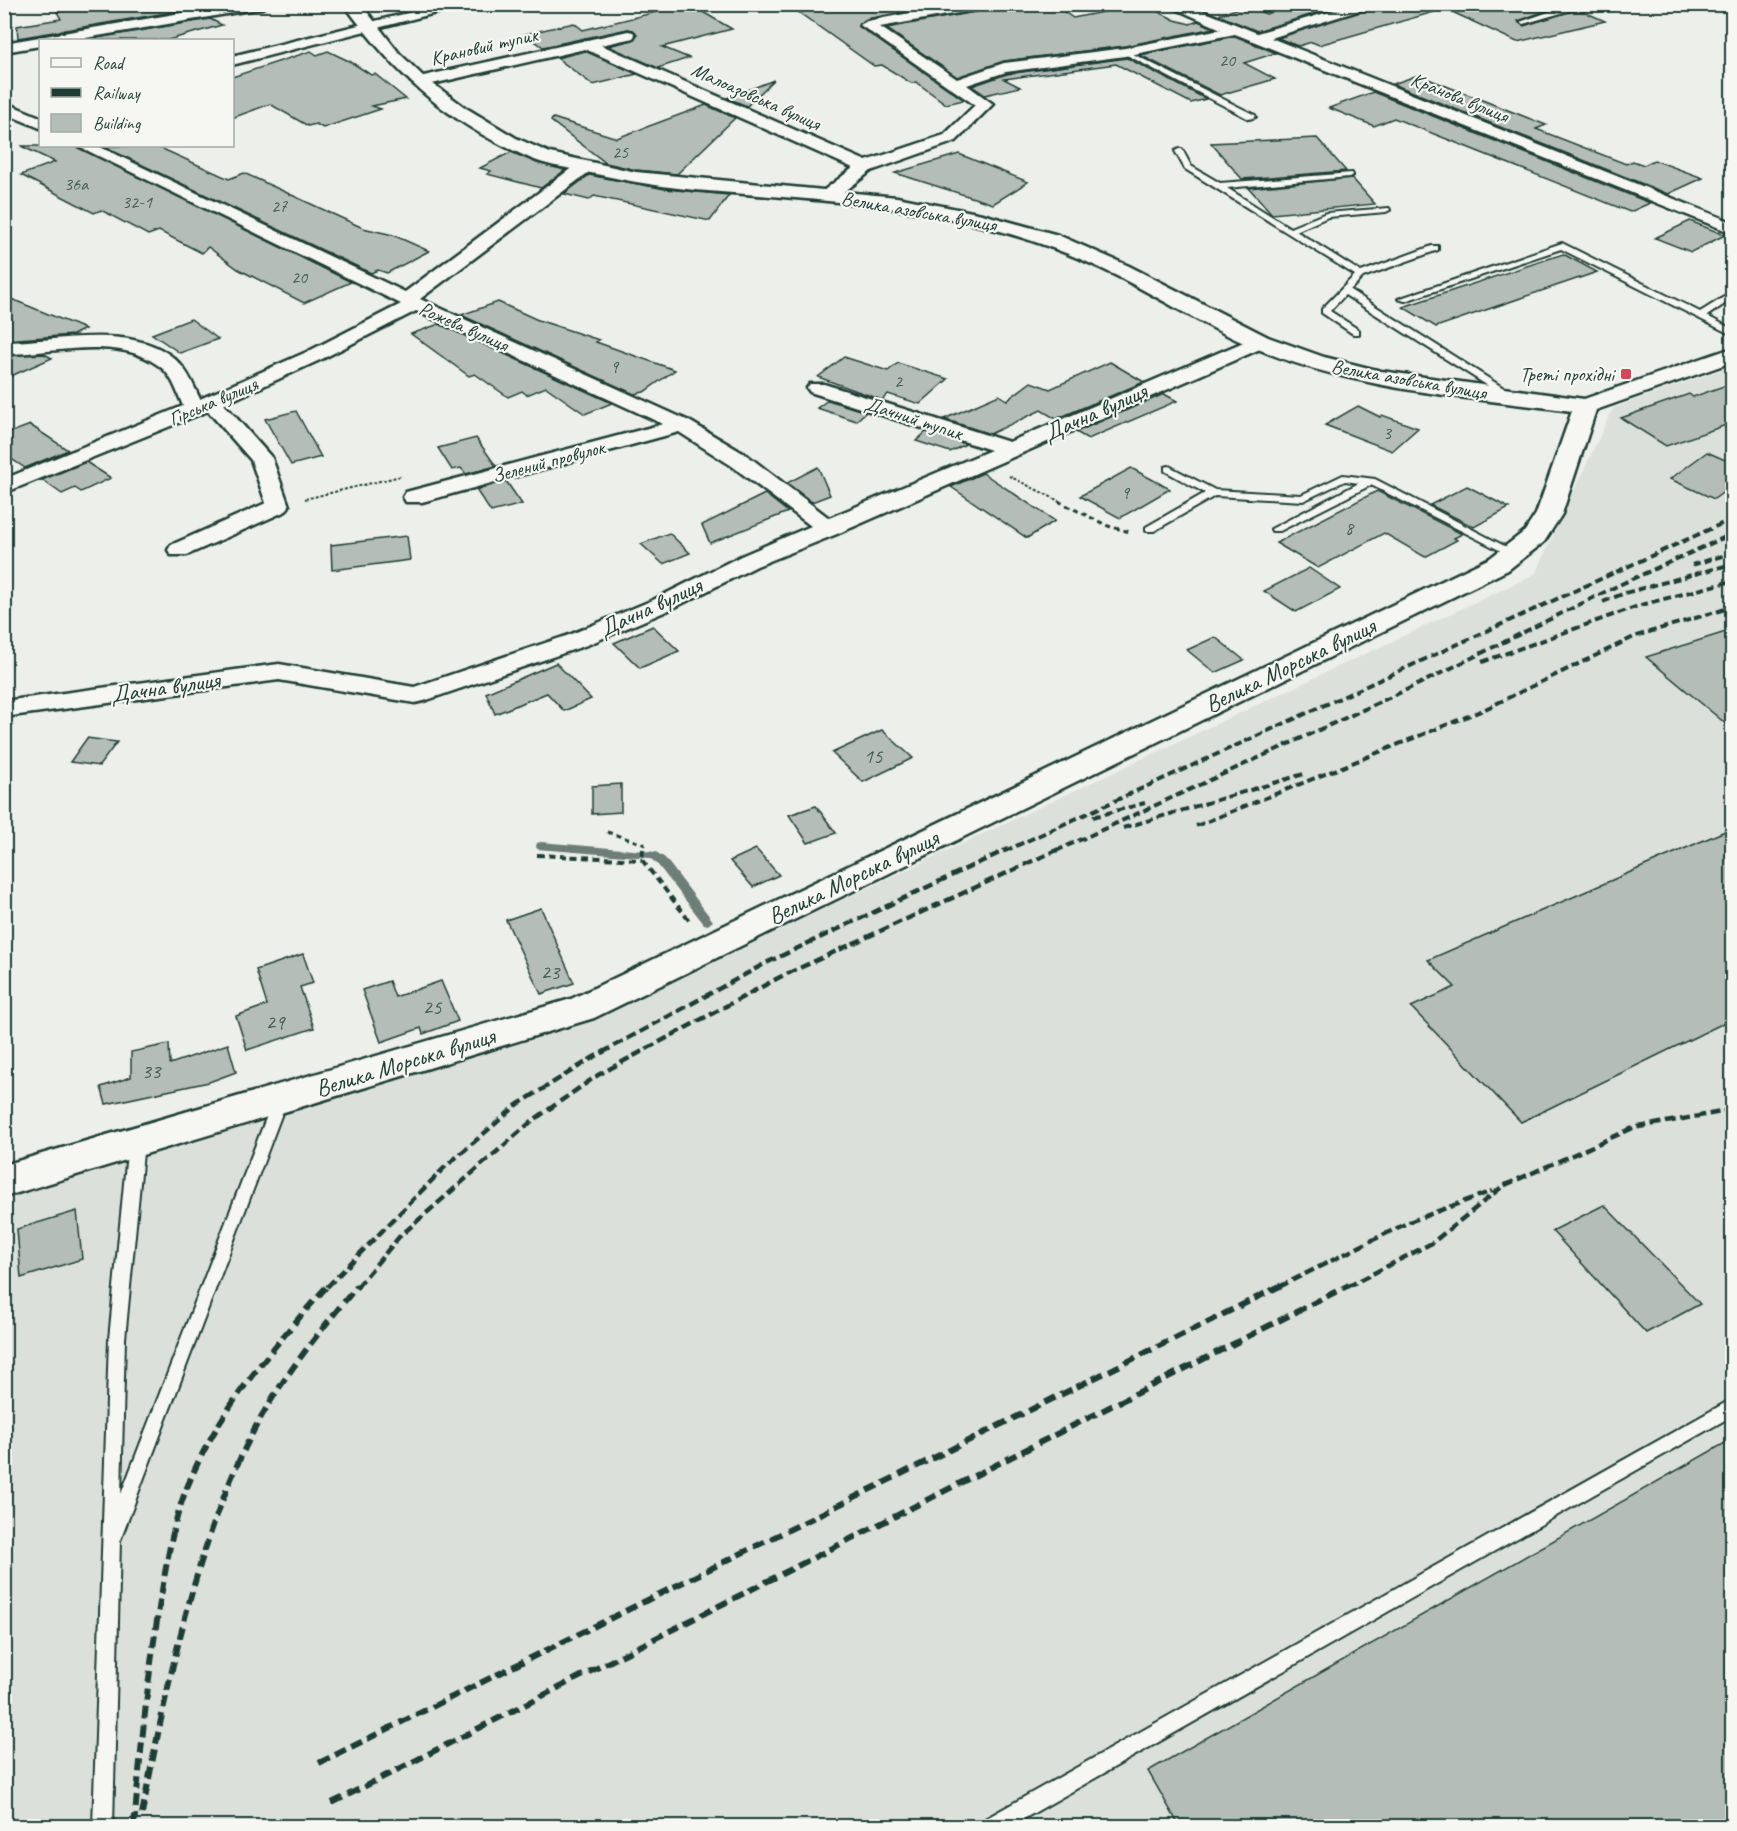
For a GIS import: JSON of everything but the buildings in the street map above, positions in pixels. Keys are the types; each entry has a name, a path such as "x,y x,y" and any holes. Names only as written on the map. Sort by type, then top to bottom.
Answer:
{"street":[{"path":"57,39 262,4"},
{"name":"Велика азовська вулиця","path":"352,4 368,27 420,82 460,112 508,142 544,157 584,168 636,178 699,186 829,195 897,203 975,218 1051,240 1122,270 1260,342 1316,362 1381,378 1586,406"},
{"path":"234,60 464,4"},
{"path":"829,195 865,167 950,138 985,104 867,25 986,4"},
{"name":"Кранова вулиця","path":"1172,4 1732,228"},
{"path":"1257,38 1373,4"},
{"path":"956,84 1004,68 1125,52 1235,30"},
{"name":"Крановий тупик","path":"420,82 627,35"},
{"path":"4,48 39,42"},
{"name":"Малоазовська вулиця","path":"586,44 865,167"},
{"path":"4,107 39,121"},
{"path":"15,128 39,121"},
{"name":"Рожева вулиця","path":"88,147 411,302 682,425 740,461 829,529"},
{"name":"Гірська вулиця","path":"4,487 203,406 357,337 411,302 584,168"},
{"name":"Дачна вулиця","path":"4,709 279,672 416,695 578,640 661,605 749,561 829,529 1260,342"},
{"path":"4,348 103,344 128,344 146,348 172,366 203,406 261,458 278,506 179,550"},
{"path":"1586,406 1732,355"},
{"name":"Дачний тупик","path":"817,388 1010,449"},
{"name":"Велика Морська вулиця","path":"4,1181 582,1009 1515,554 1535,536 1549,514 1586,406"},
{"name":"Зелений провулок","path":"414,497 682,425"}],"lane":[{"path":"1523,22 1573,8 1576,4"},
{"path":"1125,52 1252,117"},
{"path":"1179,151 1188,167 1360,275"},
{"path":"1218,186 1349,175"},
{"path":"1290,231 1326,215 1386,210"},
{"path":"1402,299 1562,246 1732,332"},
{"path":"1356,332 1325,311 1360,275 1435,248"},
{"path":"1345,291 1512,397"},
{"path":"1700,316 1732,295"},
{"path":"1168,470 1213,493 1303,498 1343,478 1371,481 1515,554"},
{"path":"1276,529 1371,481"},
{"path":"1150,529 1213,493"},
{"path":"111,1544 280,1099"},
{"path":"103,1827 117,1339 136,1142"},
{"path":"992,1827 1732,1407"}],"path":[{"path":"278,506 400,474"},
{"path":"1016,480 1108,526"},
{"path":"608,832 644,844 642,860 709,946"},
{"path":"537,855 642,860"}],"shaded area":[{"path":"1732,366 1732,1826 5,1826 5,1199 579,1024 1535,574 1613,408"}],"waterway":[{"path":"541,846 652,855 661,861 708,921"}],"railway":[{"path":"1005,851 1732,519"},
{"path":"1056,851 1419,684 1619,585 1732,534"},
{"path":"1692,565 1732,553"},
{"path":"1603,602 1625,593 1732,564"},
{"path":"1482,662 1641,605 1732,581"},
{"path":"1196,826 1483,710 1636,636 1732,607"},
{"path":"1123,828 1304,774"},
{"path":"1093,817 1145,803"},
{"path":"327,1287 445,1167 517,1105 594,1057 766,963 1008,849"},
{"path":"357,1287 399,1237 532,1121 598,1075 780,977 1059,849"},
{"path":"1347,1287 1432,1243 1503,1186 1633,1128 1732,1110"},
{"path":"1279,1287 1409,1222 1492,1191"},
{"path":"134,1826 156,1625 171,1542 181,1503 199,1461 230,1407 267,1356 328,1285"},
{"path":"142,1814 174,1662 202,1559 219,1510 239,1462 272,1399 307,1349 358,1285"},
{"path":"319,1763 1282,1285"},
{"path":"332,1803 1349,1285"}],"place":[{"name":"Треті прохідні","path":"1626,374"}]}
